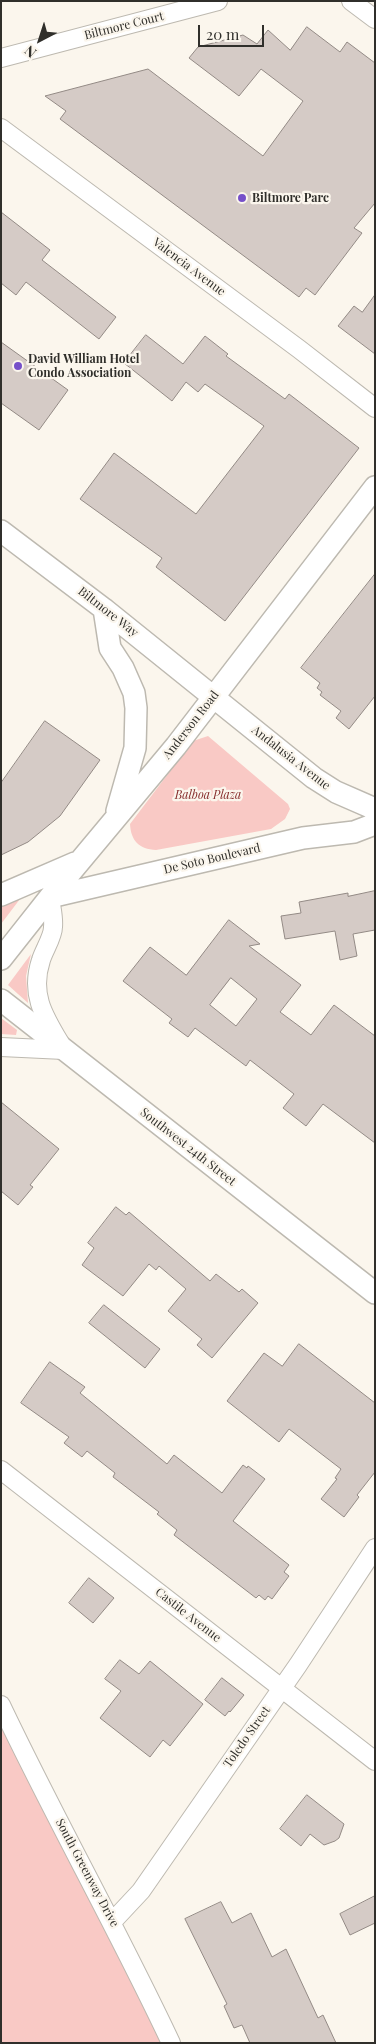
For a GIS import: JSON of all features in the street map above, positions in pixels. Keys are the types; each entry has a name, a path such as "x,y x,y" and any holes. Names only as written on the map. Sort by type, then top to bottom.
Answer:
{"street":[{"name":"Biltmore Court","path":"1,58 218,1"},
{"path":"351,1 375,19"},
{"name":"Valencia Avenue","path":"1,128 291,343 375,408"},
{"name":"Anderson Road","path":"1,958 176,746 375,487"},
{"name":"Biltmore Way","path":"1,531 104,608 214,695"},
{"path":"104,608 110,648 123,668 134,694 137,722 135,748 115,819"},
{"name":"Andalusia Avenue","path":"214,695 314,778 336,792 375,809"},
{"name":"De Soto Boulevard","path":"50,897 303,838 354,832 375,824"},
{"path":"1,895 80,861"},
{"path":"50,897 54,929 40,960 38,1000 43,1015 64,1050"},
{"name":"Southwest 24th Street","path":"1,1000 375,1294"},
{"path":"1,1046 64,1050"},
{"name":"Castile Avenue","path":"1,1470 375,1761"},
{"name":"Toledo Street","path":"112,1922 141,1892 282,1688 375,1548"},
{"name":"South Greenway Drive","path":"1,1704 26,1758 112,1922 171,2043"}],"green space":[{"name":"Balboa Plaza","path":"208,736 288,804 290,809 285,819 271,829 156,850 141,846 132,835 130,824 193,741"},
{"path":"20,899 1,924 1,905"},
{"path":"31,954 26,976 28,1003 8,985"},
{"path":"1,1018 17,1030 16,1035 1,1034"},
{"path":"1,1724 119,1954 161,2043 1,2043"}],"building":[{"path":"307,27 340,52 347,42 375,63 375,203 354,228 362,233 315,295 306,288 299,297 60,119 66,111 45,96 148,69 263,156 303,101 261,69 239,96 189,58 198,47 243,35 257,44 268,30 290,50"},
{"path":"1,212 50,250 42,260 116,317 99,339 26,282 16,295 1,283"},
{"path":"375,295 375,354 338,326 354,306 362,312"},
{"path":"146,335 183,364 205,336 228,354 226,356 285,399 289,394 359,448 225,621 156,567 162,558 80,499 114,453 196,514 264,426 205,384 198,392 186,382 172,401 124,363"},
{"name":"David William Hotel Condo Association","path":"1,342 68,390 39,430 1,403"},
{"path":"375,574 375,696 349,729 336,718 341,711 320,695 322,692 317,688 320,683 301,668"},
{"path":"45,721 100,760 60,816 28,842 1,855 1,783"},
{"path":"375,891 375,930 353,934 357,956 340,960 335,931 285,939 281,916 301,913 299,902 348,893 348,896"},
{"path":"229,920 260,944 249,946 301,985 280,1012 311,1035 334,1005 375,1036 375,1143 323,1104 306,1126 283,1108 294,1094 250,1060 246,1066 195,1028 188,1037 169,1023 172,1019 123,981 150,947 186,975","holes":["231,978 257,999 236,1026 210,1005"]},
{"path":"1,1102 59,1149 30,1185 33,1187 18,1205 1,1191"},
{"path":"116,1207 126,1215 129,1212 210,1281 216,1274 239,1292 242,1289 258,1303 212,1358 197,1345 202,1339 168,1311 186,1289 159,1266 156,1270 149,1264 123,1296 82,1265 94,1248 88,1243"},
{"path":"104,1305 160,1349 145,1368 89,1323"},
{"path":"299,1344 375,1403 375,1472 357,1495 359,1497 344,1517 321,1499 337,1479 335,1478 341,1469 289,1429 279,1442 227,1401 264,1353 282,1366"},
{"path":"50,1362 85,1387 80,1393 167,1464 174,1455 222,1493 243,1465 247,1468 248,1466 265,1479 233,1521 289,1565 284,1572 289,1576 272,1599 268,1596 265,1600 259,1595 256,1598 174,1535 177,1530 157,1514 159,1512 113,1477 115,1473 87,1451 82,1457 64,1443 69,1437 21,1403"},
{"path":"89,1578 114,1598 93,1623 69,1603"},
{"path":"120,1660 139,1674 150,1661 203,1704 170,1746 163,1740 150,1757 100,1718 121,1691 105,1679"},
{"path":"222,1678 244,1695 225,1716 205,1700"},
{"path":"307,1795 344,1824 339,1838 335,1841 324,1845 310,1834 301,1846 280,1829"},
{"path":"375,1896 375,1923 350,1935 340,1914"},
{"path":"221,1902 232,1923 251,1913 272,1957 286,1949 318,2018 323,2015 336,2043 250,2043 242,2025 234,2028 224,2006 227,2004 185,1919"}],"place":[{"name":"Biltmore Parc","path":"242,198"},
{"name":"David William Hotel Condo Association","path":"18,366"}]}
